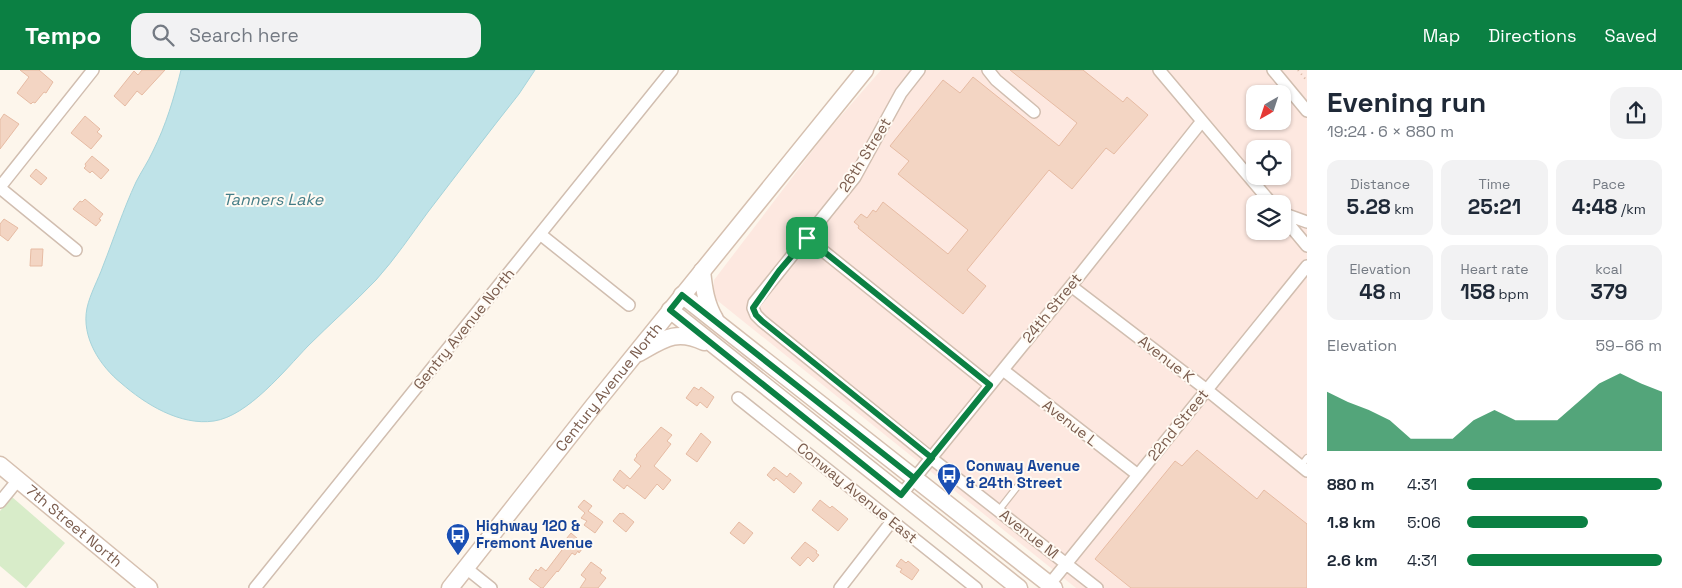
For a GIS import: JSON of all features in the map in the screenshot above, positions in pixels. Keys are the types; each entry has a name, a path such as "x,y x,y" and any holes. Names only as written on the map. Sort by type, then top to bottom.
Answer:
{"street":[{"path":"76,250 0,187 92,70"},
{"name":"Gentry Avenue North","path":"256,588 672,70"},
{"name":"Century Avenue North","path":"450,588 631,358 865,70"},
{"name":"26th Street","path":"753,308 779,271 855,177 901,94 919,70"},
{"path":"988,70 996,80 1034,112"},
{"path":"1159,70 1167,75 1202,121 1264,195"},
{"path":"1273,70 1307,111"},
{"name":"24th Street","path":"901,495 1202,121"},
{"path":"1291,217 1307,222"},
{"path":"1291,226 1307,246"},
{"path":"540,234 629,305"},
{"path":"807,238 990,385"},
{"name":"22nd Street","path":"1052,586 1066,563 1307,266"},
{"path":"702,271 705,297 709,310 718,323"},
{"name":"Avenue K","path":"1071,286 1305,465"},
{"path":"682,295 1052,586"},
{"name":"Avenue M","path":"753,308 756,315 762,321 1097,588"},
{"path":"670,310 1020,588"},
{"path":"631,358 674,335 692,337 718,348"},
{"name":"Avenue L","path":"1003,370 1138,475"},
{"name":"Conway Avenue East","path":"738,398 976,588"},
{"name":"7th Street North","path":"0,465 149,588"},
{"path":"0,502 18,480"},
{"path":"840,588 892,521"},
{"path":"466,568 491,588"}],"lane":[{"path":"999,510 1017,487"}],"path":[{"path":"1298,70 1307,81"}],"shaded area":[{"path":"881,70 1307,70 1307,588 1076,588 713,297 714,280 826,133"}],"green space":[{"path":"12,497 65,543 26,588 0,566 0,511"}],"water":[{"name":"Tanners Lake","path":"181,70 535,70 519,94 376,280 253,401 240,411 227,417 201,422 176,417 152,406 113,376 94,350 87,330 86,319 90,298 127,203 166,121"}],"building":[{"path":"20,70 39,70 53,82 46,93 44,92 35,103 31,104 17,93 29,77"},
{"path":"142,70 165,70 142,95 137,91 125,106 114,96 134,71 138,75"},
{"path":"1010,70 1083,70 1123,102 1127,97 1148,115 1114,154 1106,148 1072,189 1049,170 967,270 986,286 963,314 858,228 859,226 854,222 861,214 867,218 873,210 876,212 883,202 948,254 968,230 898,174 909,161 890,146 943,80 960,93 973,77 1059,146 1077,123"},
{"path":"4,114 19,124 0,149 0,120"},
{"path":"85,116 100,129 97,132 102,136 91,149 71,133"},
{"path":"92,156 109,170 101,179 92,171 90,173 84,168"},
{"path":"36,169 47,178 41,185 30,176"},
{"path":"85,199 103,214 96,226 73,209 80,201 82,202"},
{"path":"4,219 18,228 8,241 0,235 0,224"},
{"path":"31,249 43,249 42,266 30,266"},
{"path":"694,387 699,390 701,387 714,397 707,408 700,402 697,406 686,398"},
{"path":"661,427 672,435 667,441 671,444 654,466 671,480 663,490 657,484 645,499 627,485 624,489 613,480 620,470 630,479 641,466 634,460 636,455"},
{"path":"701,433 711,442 697,462 686,454"},
{"path":"1197,450 1257,499 1264,490 1307,524 1307,588 1131,588 1095,559 1175,461 1182,466"},
{"path":"774,467 787,477 790,473 802,483 794,493 776,478 774,481 767,475"},
{"path":"584,500 592,506 588,511 603,522 595,533 584,525 587,521 581,518 585,513 578,507"},
{"path":"820,500 830,508 832,506 848,519 838,531 812,510"},
{"path":"620,513 623,513 634,522 626,532 613,521"},
{"path":"739,522 753,533 744,544 730,533"},
{"path":"571,533 585,545 579,553 578,551 575,555 572,553 558,572 541,588 529,579 536,569 538,571 541,567 546,571 565,546 562,544"},
{"path":"805,542 817,551 816,553 819,555 813,562 808,557 800,566 791,558"},
{"path":"901,559 906,563 908,561 919,570 912,580 900,572 902,569 896,566"},
{"path":"591,562 602,570 600,573 606,578 598,588 580,588 586,579 581,575"}],"place":[{"name":"Conway Avenue & 24th Street","path":"949,496"},
{"name":"Highway 120 & Fremont Avenue","path":"458,556"}],"route":[{"path":"807,238 754,303 753,308 756,315 932,458 914,478 682,295 670,310 901,495 932,458 990,385 807,238"}]}
